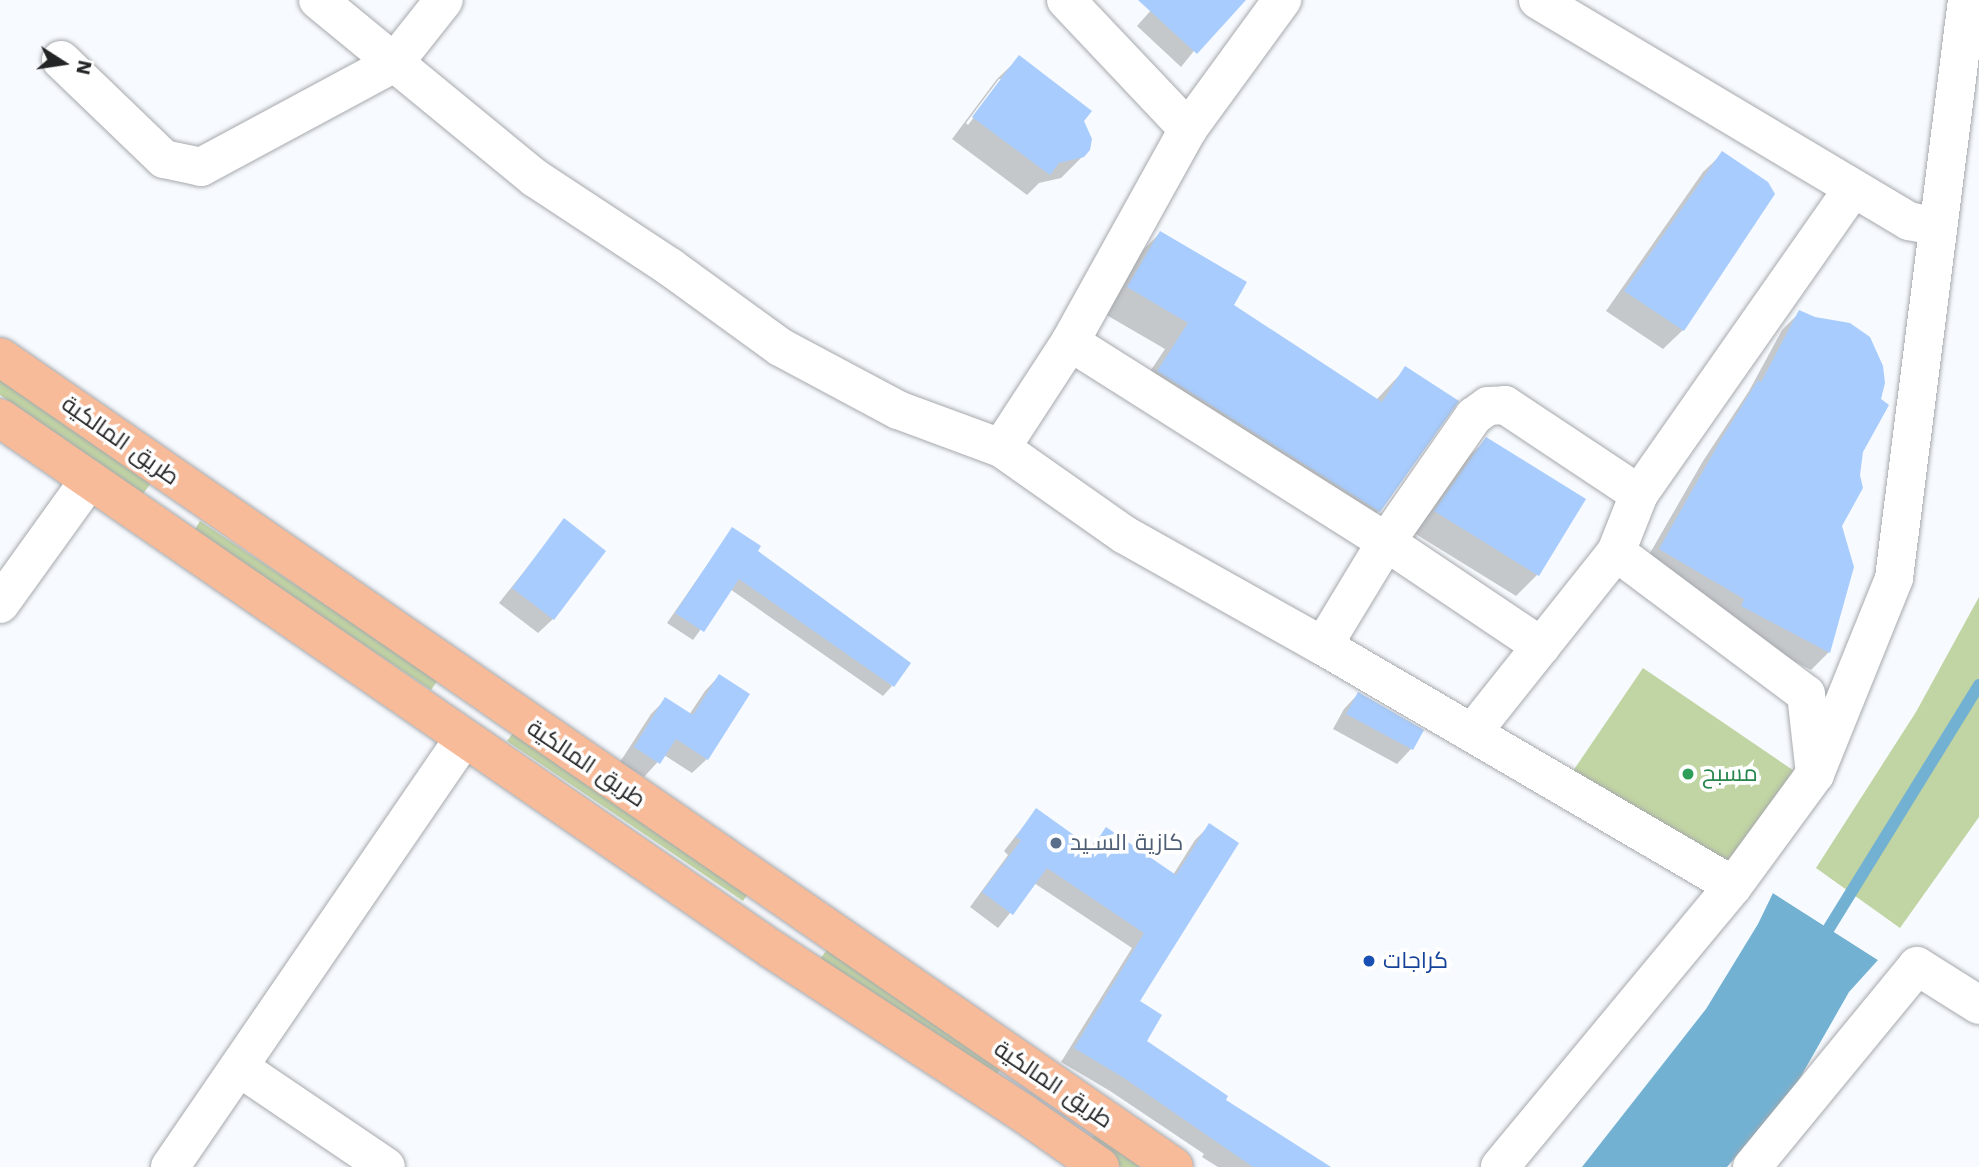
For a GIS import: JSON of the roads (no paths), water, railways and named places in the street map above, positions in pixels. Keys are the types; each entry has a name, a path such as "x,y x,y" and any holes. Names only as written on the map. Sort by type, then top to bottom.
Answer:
{"main road":[{"name":"طريق المالكية","path":"0,357 1174,1167"},
{"name":"طريق المالكية","path":"0,418 773,950 1023,1113 1100,1167"},
{"path":"159,528 189,489"},
{"path":"464,738 492,699"},
{"path":"773,950 800,911"},
{"path":"1023,1113 1047,1081"}],"street":[{"path":"318,0 535,178 670,267 780,347 898,410 1001,449 1125,535 1323,646 1733,886"},
{"path":"61,60 164,159 201,167 394,62 444,0"},
{"path":"1066,0 1188,129"},
{"path":"1001,449 1070,342 1188,129 1282,0"},
{"path":"1538,0 1909,221 1937,227"},
{"path":"1500,1167 1733,886 1815,774 1894,578 1967,0"},
{"path":"1472,733 1616,552 1639,494 1853,188"},
{"path":"1070,342 1386,542 1541,646"},
{"path":"1323,646 1386,542 1474,416 1489,406 1506,405 1639,494"},
{"path":"0,604 89,480"},
{"path":"1616,552 1806,694 1815,774"},
{"path":"170,1167 464,738"},
{"path":"1752,1167 1917,966 1979,1005"},
{"path":"240,1068 386,1167"}],"water":[{"path":"1773,893 1878,960 1849,992 1792,1092 1727,1167 1582,1167 1706,1009 1758,924"}],"waterway":[{"path":"1821,941 1979,685"}],"place":[{"name":"مسبح","path":"1688,774"},
{"name":"كازية السـيد","path":"1056,843"},
{"name":"كراجات","path":"1369,961"}]}
